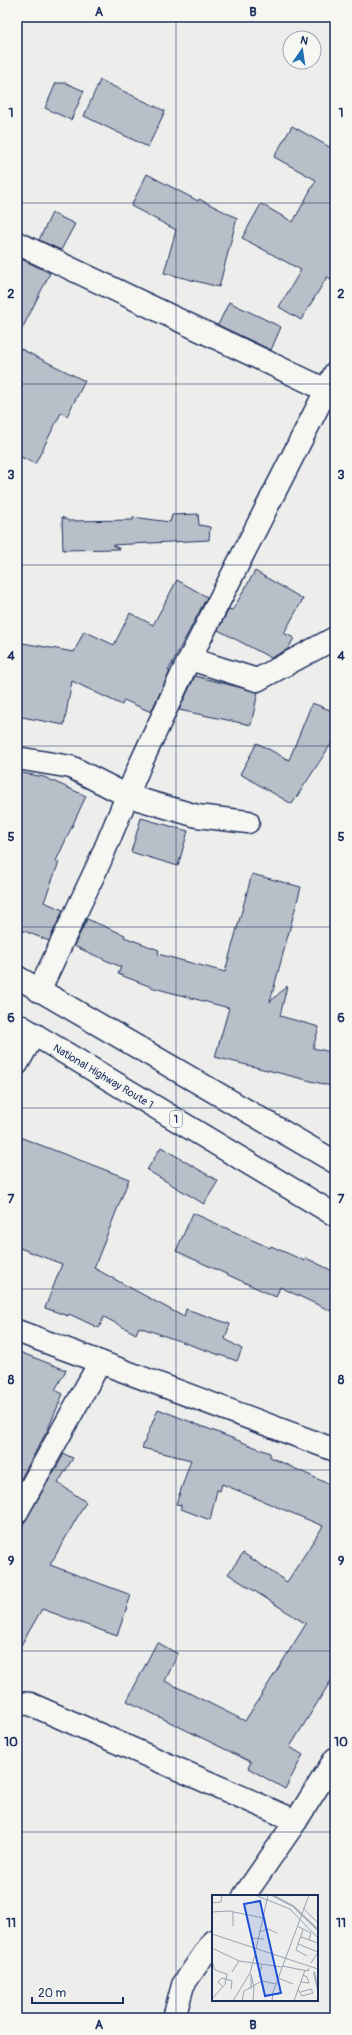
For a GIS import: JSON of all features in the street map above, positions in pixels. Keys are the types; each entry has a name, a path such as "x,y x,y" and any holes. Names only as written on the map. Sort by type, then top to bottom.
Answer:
{"main road":[{"path":"17,243 331,382 190,659 100,861 38,991"},
{"path":"190,659 257,680 335,638"},
{"path":"17,758 71,767 128,796 197,816 248,822"},
{"path":"17,977 38,991 335,1162"},
{"path":"17,1064 25,1029"},
{"name":"National Highway Route 1","path":"25,1029 335,1215"},
{"path":"17,1331 335,1450"},
{"path":"17,1512 100,1362"},
{"path":"17,1703 30,1704 296,1822"},
{"path":"245,1895 296,1822 335,1759"},
{"path":"174,2018 183,1985 212,1942"}],"building":[{"path":"100,80 165,111 148,147 84,116"},
{"path":"56,83 66,83 84,91 71,120 45,108"},
{"path":"292,126 333,149 335,145 335,281 327,277 301,320 279,307 301,270 242,238 261,204 293,222 316,180 274,157"},
{"path":"147,174 198,201 199,199 237,218 219,287 164,273 176,230 131,206"},
{"path":"52,213 75,224 61,250 39,240"},
{"path":"17,257 50,273 17,339"},
{"path":"229,302 281,327 271,350 218,325"},
{"path":"17,347 85,381 67,416 61,413 35,464 17,455"},
{"path":"198,514 199,525 210,527 209,540 112,545 120,549 63,550 62,517 69,521 133,520 133,517 170,522 172,515"},
{"path":"255,571 303,599 284,633 294,638 288,649 271,658 218,630 229,609 232,610 235,606"},
{"path":"177,580 207,597 168,671 170,671 151,712 124,700 122,705 72,681 64,725 17,716 17,642 74,652 84,631 114,645 130,613 153,625"},
{"path":"195,676 258,692 251,725 179,710"},
{"path":"312,703 335,712 335,738 292,804 240,774 257,743 289,760"},
{"path":"17,772 44,777 86,796 56,861 59,862 44,902 63,910 49,941 17,928"},
{"path":"141,818 188,831 178,866 131,852"},
{"path":"252,874 301,887 270,1002 287,986 280,1016 319,1027 313,1048 335,1053 335,1087 215,1057 229,1008 154,988 118,974 121,967 74,946 87,919 125,935 124,937 159,950 158,954 225,972"},
{"path":"17,1136 129,1179 94,1268 184,1317 186,1309 230,1324 225,1339 242,1349 237,1361 139,1327 136,1334 104,1317 99,1328 69,1314 68,1316 45,1308 62,1264 17,1247"},
{"path":"161,1147 218,1181 204,1204 147,1170"},
{"path":"193,1213 270,1248 271,1246 305,1261 306,1258 335,1272 335,1313 280,1287 276,1297 176,1251"},
{"path":"17,1351 66,1370 55,1390 63,1394 48,1429 17,1486"},
{"path":"158,1409 270,1453 270,1457 335,1487 335,1674 290,1747 303,1755 285,1789 248,1768 251,1762 127,1701 157,1642 178,1654 165,1681 245,1721 306,1624 228,1574 243,1553 287,1582 323,1526 222,1484 220,1491 217,1490 210,1520 181,1509 181,1505 176,1504 191,1460 142,1448"},
{"path":"64,1454 73,1458 58,1483 86,1502 50,1565 131,1595 117,1636 42,1609 17,1652 17,1535"}]}
